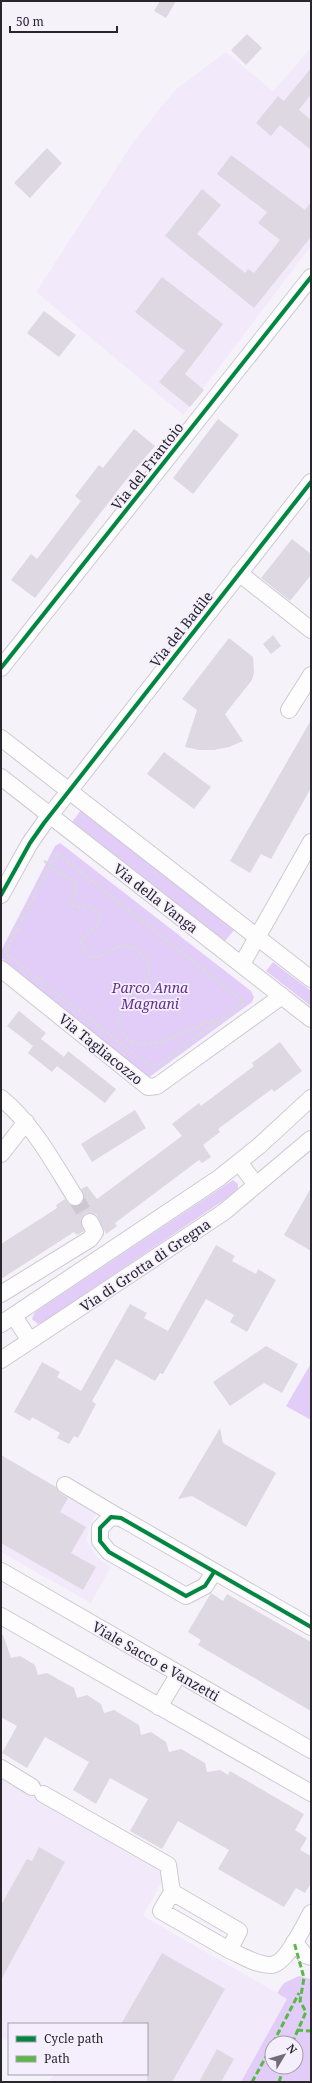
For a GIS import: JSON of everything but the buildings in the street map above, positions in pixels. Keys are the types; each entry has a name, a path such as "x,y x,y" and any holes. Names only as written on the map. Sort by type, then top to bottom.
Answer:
{"street":[{"name":"Via del Frantoio","path":"1,668 311,277"},
{"name":"Via del Badile","path":"1,895 30,843 50,816 311,482"},
{"path":"240,573 311,630"},
{"path":"289,710 311,675"},
{"path":"1,738 311,978"},
{"name":"Via della Vanga","path":"1,777 311,1019"},
{"path":"242,964 310,847"},
{"name":"Via Tagliacozzo","path":"1,969 148,1086 157,1086 282,996"},
{"path":"1,1098 16,1110 26,1122 75,1197"},
{"path":"30,1341 8,1320 183,1203 239,1162 311,1098"},
{"path":"1,1154 26,1122"},
{"name":"Via di Grotta di Gregna","path":"1,1360 218,1216 311,1140"},
{"path":"239,1162 256,1186"},
{"path":"1,1294 22,1282 92,1229"},
{"path":"22,1282 34,1303"},
{"path":"65,1485 311,1627"},
{"path":"126,1521 111,1517 104,1523 99,1532 102,1546 113,1555 178,1593 186,1596 193,1594 205,1586 214,1572"},
{"name":"Viale Sacco e Vanzetti","path":"1,1571 178,1675 311,1750"},
{"path":"1,1616 311,1793"},
{"path":"159,1707 178,1675"},
{"path":"1,1768 38,1791 168,1865 172,1892 160,1911 229,1950 272,1966 280,1962 311,1914"},
{"path":"172,1892 239,1931 229,1950"},
{"path":"294,1942 300,1950 311,1957"}],"path":[{"path":"57,853 244,1002 216,1023 153,1069 5,953 57,853"},
{"path":"44,861 74,882 77,887 72,901 74,907 91,907 99,913 99,924 84,937 81,942 85,954 92,958 97,958 120,946 135,949 145,958 148,965 149,974 144,986 120,1009 119,1024 127,1038 141,1045 150,1045 214,1020 226,1037"}],"shaded area":[{"path":"311,48 311,246 183,415 36,292 134,141 175,90 226,52 273,91"},
{"path":"1,1457 96,1514 89,1527 87,1541 98,1558 111,1567 91,1603 1,1552"},
{"path":"1,1778 162,1869 165,1876 143,1916 288,1999 268,2035 264,2035 264,2041 241,2082 49,2082 53,2075 148,2075 148,2023 8,2023 8,2042 1,2038"}],"green space":[{"path":"81,810 234,930 225,941 72,822"},
{"name":"Parco Anna Magnani","path":"60,843 251,991 254,997 252,1002 148,1078 1,958 1,951 55,846"},
{"path":"273,962 311,991 311,1006 266,971"},
{"path":"233,1180 238,1184 238,1188 233,1194 46,1320 38,1324 32,1319 35,1312"},
{"path":"311,1365 311,1420 286,1406"},
{"path":"299,1976 311,1979 311,2082 241,2082 264,2040 264,2075 304,2075 304,2035 267,2035 287,1999 277,1993 284,1983"}],"tunnel":[{"path":"75,1197 90,1222"}],"marked path":[{"path":"294,1942 304,1978 300,2001 306,2012 296,2035"},
{"path":"277,2035 299,1993"},
{"path":"297,2030 311,2031"},
{"path":"252,2082 264,2060"},
{"path":"279,2082 281,2075"}],"cycle path":[{"path":"1,668 311,277"},
{"path":"1,895 30,843 44,823 311,482"},
{"path":"214,1572 205,1586 186,1596 109,1552 100,1541 100,1528 111,1517 121,1518 311,1627"}]}
